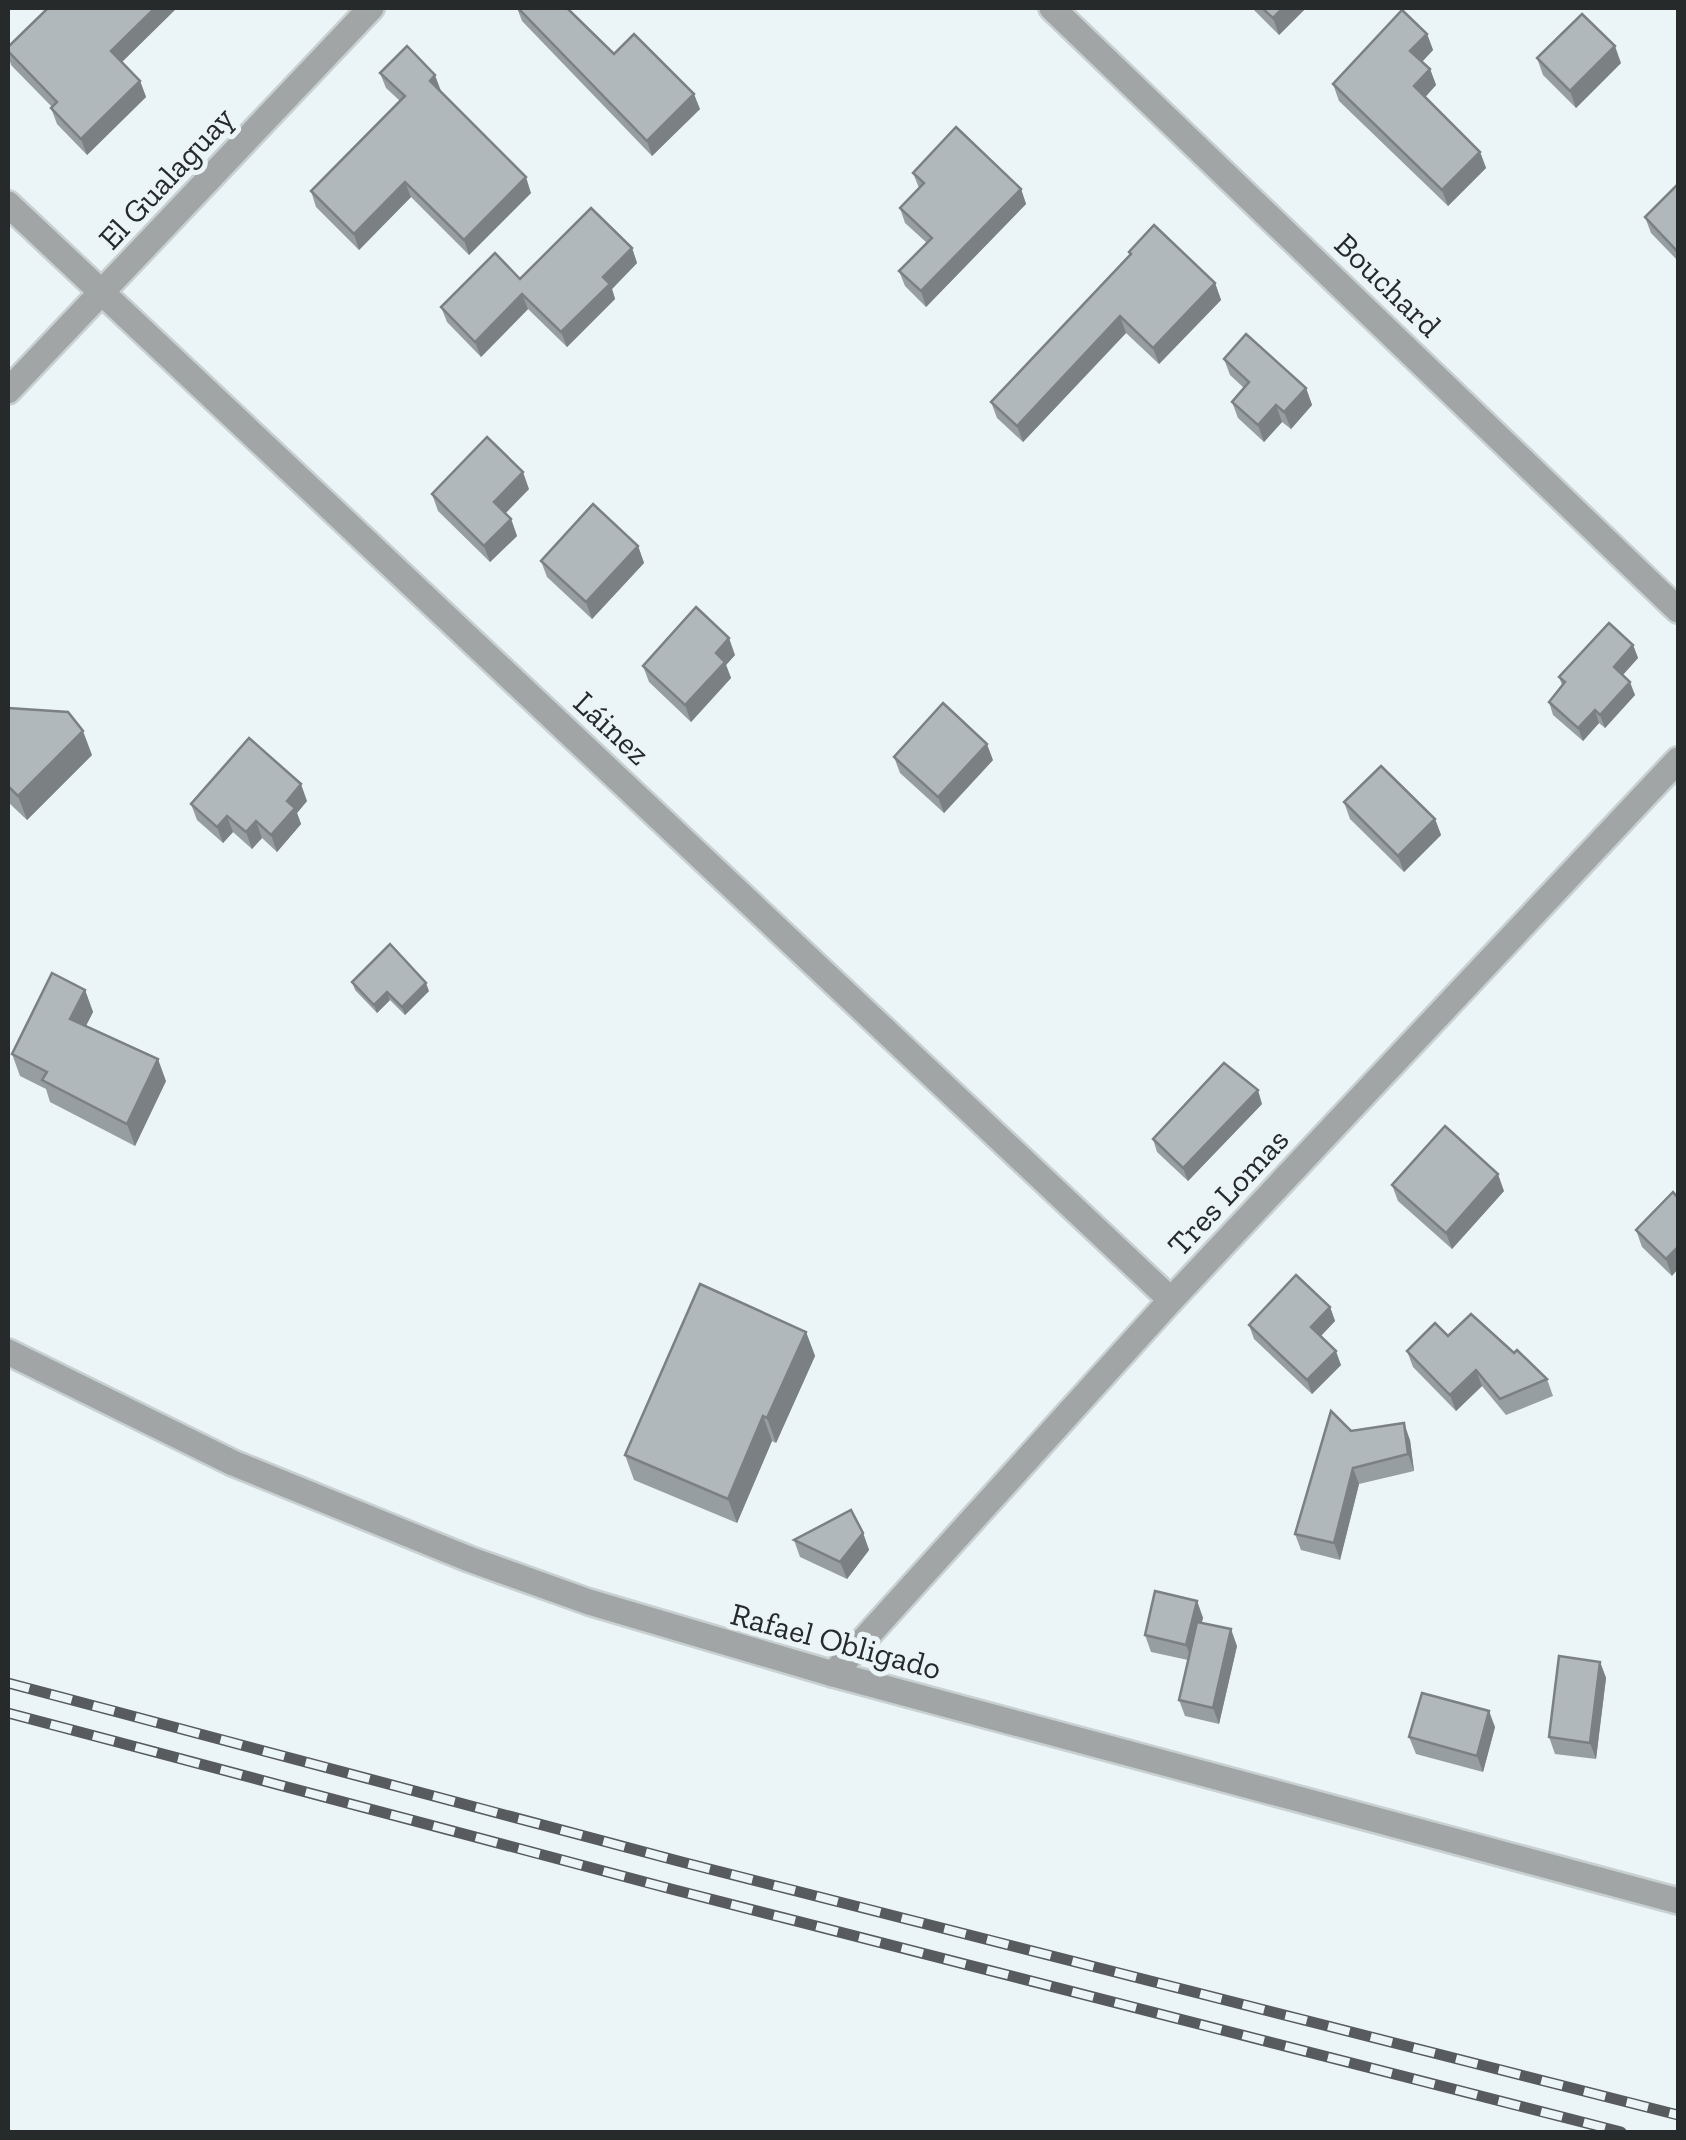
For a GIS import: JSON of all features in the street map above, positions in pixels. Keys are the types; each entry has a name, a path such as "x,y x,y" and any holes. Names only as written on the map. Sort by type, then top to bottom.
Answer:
{"street":[{"name":"El Gualaguay","path":"8,391 371,8"},
{"name":"Bouchard","path":"1052,8 1678,610"},
{"name":"Láinez","path":"8,204 1171,1300"},
{"name":"Tres Lomas","path":"833,1674 1171,1300 1678,760"},
{"name":"Rafael Obligado","path":"8,1352 233,1463 469,1560 675,1629 1678,1901"}],"building":[{"path":"48,8 155,8 111,51 140,81 81,139 51,108 57,102 8,51"},
{"path":"518,8 567,8 614,54 634,34 694,94 647,141"},
{"path":"1262,8 1283,8 1273,18"},
{"path":"1402,10 1427,34 1410,51 1430,69 1414,86 1480,152 1442,190 1333,84"},
{"path":"1582,14 1615,46 1570,91 1537,58"},
{"path":"407,46 435,75 430,81 526,177 464,240 405,182 354,234 311,191 405,96 380,73"},
{"path":"956,127 1021,189 921,291 899,271 932,238 900,208 924,183 913,173"},
{"path":"1678,184 1678,252 1645,217"},
{"path":"591,208 632,248 603,277 610,284 561,332 522,294 475,342 441,307 495,253 520,279"},
{"path":"1154,225 1215,283 1153,348 1120,316 1017,426 991,402"},
{"path":"1246,334 1306,388 1284,412 1276,405 1258,425 1232,402 1249,382 1224,359"},
{"path":"487,437 523,472 494,502 511,519 484,546 432,494"},
{"path":"593,504 638,546 586,602 541,561"},
{"path":"696,607 729,638 716,653 725,662 685,705 643,666"},
{"path":"1609,623 1633,645 1614,667 1630,682 1600,715 1595,710 1578,728 1549,702 1565,682 1559,677"},
{"path":"943,703 987,744 938,797 894,757"},
{"path":"8,708 68,712 83,731 18,796 8,786"},
{"path":"249,738 301,784 287,801 295,808 271,835 256,821 246,832 227,816 217,827 191,804"},
{"path":"1381,766 1435,819 1398,856 1344,802"},
{"path":"390,944 426,983 402,1007 387,992 374,1005 352,982"},
{"path":"52,973 85,990 70,1019 158,1059 127,1124 42,1080 47,1072 12,1054"},
{"path":"1224,1063 1258,1090 1183,1168 1153,1139"},
{"path":"1445,1126 1498,1174 1446,1233 1392,1185"},
{"path":"1673,1192 1678,1198 1678,1247 1666,1259 1636,1230"},
{"path":"1296,1275 1330,1307 1311,1327 1336,1351 1307,1380 1249,1325"},
{"path":"700,1284 806,1332 767,1418 763,1416 728,1499 625,1455"},
{"path":"1471,1314 1547,1379 1500,1399 1476,1370 1450,1395 1407,1351 1435,1323 1448,1336"},
{"path":"1331,1411 1351,1431 1404,1423 1408,1454 1353,1468 1334,1543 1295,1534"},
{"path":"851,1510 863,1533 840,1562 794,1540"},
{"path":"1155,1591 1197,1601 1186,1645 1145,1635"},
{"path":"1197,1622 1231,1629 1213,1708 1179,1700"},
{"path":"1559,1656 1600,1662 1590,1743 1549,1737"},
{"path":"1422,1693 1489,1711 1477,1756 1409,1737"}],"railway":[{"path":"8,1683 682,1862 1678,2115"},
{"path":"8,1713 675,1890 1621,2132"}]}
